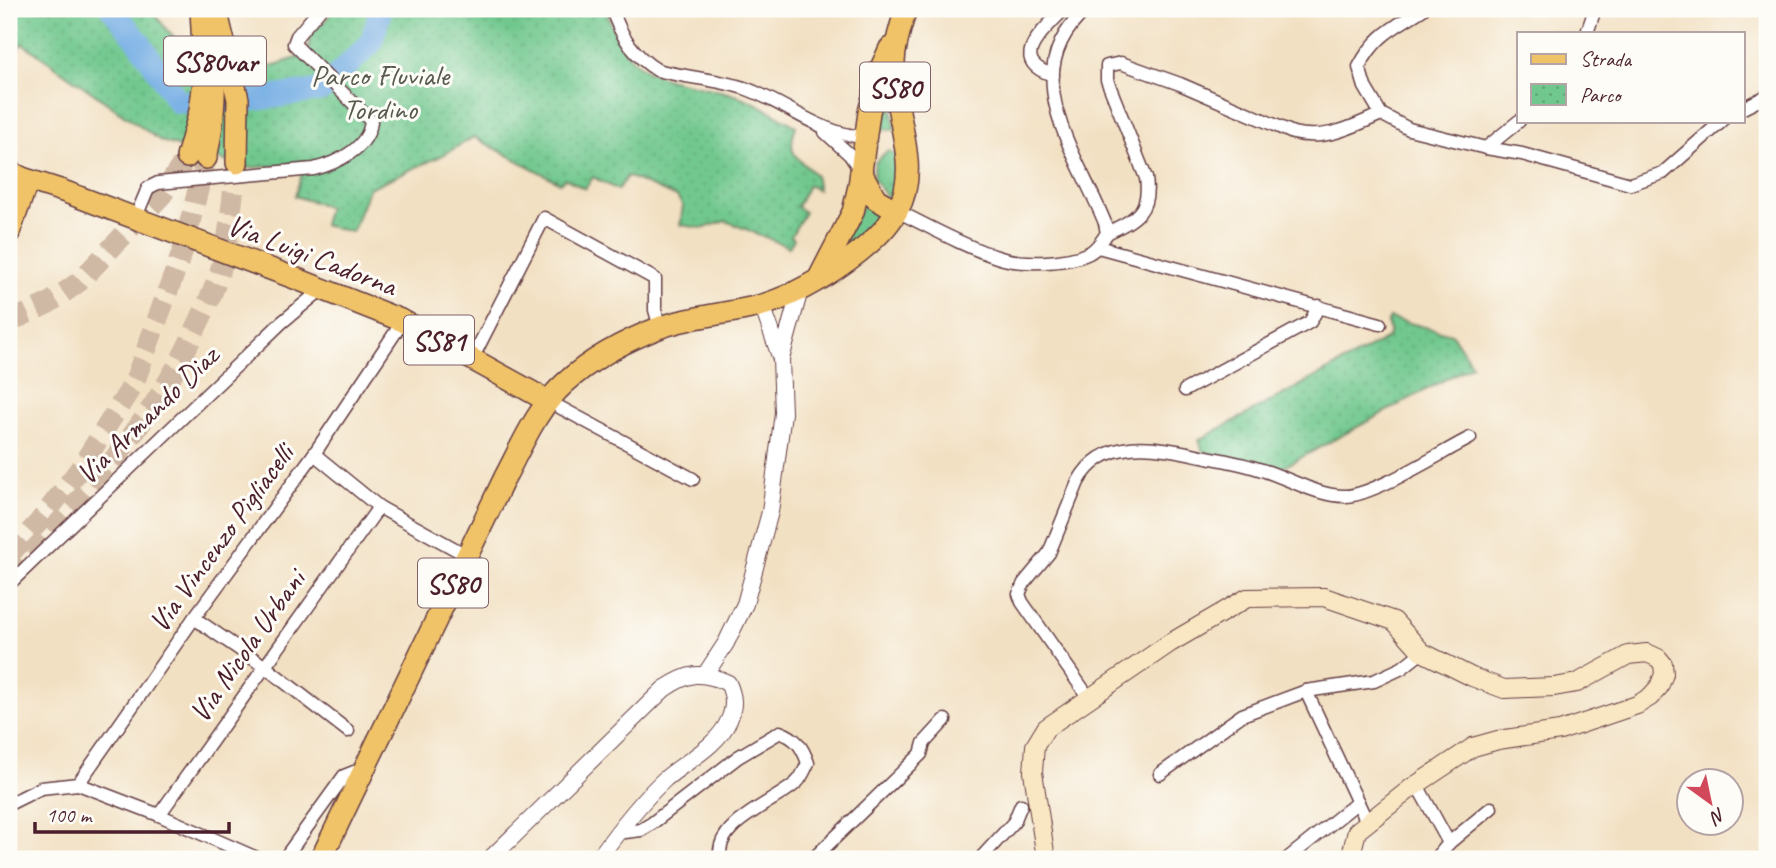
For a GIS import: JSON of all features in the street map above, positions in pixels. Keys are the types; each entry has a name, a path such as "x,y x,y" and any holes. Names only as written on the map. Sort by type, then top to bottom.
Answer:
{"main road":[{"name":"SS80var","path":"201,9 204,81 198,152 214,114 215,76 208,9"},
{"path":"216,9 238,99 237,157"},
{"name":"SS80","path":"809,285 853,212 874,91 881,68 904,18"},
{"name":"SS80","path":"321,859 510,467 548,401 582,370 616,349 660,328 696,317 762,305 809,285 874,238 898,211 908,167 895,98 894,73 904,18"},
{"path":"867,138 888,139 905,145"},
{"path":"861,172 876,199 898,211"},
{"path":"9,233 15,183"},
{"name":"Via Luigi Cadorna","path":"15,183 32,187 45,185 403,321 548,401"},
{"path":"1046,859 1033,772 1035,746 1046,728 1170,643 1247,598 1324,597 1394,621 1422,652 1472,677 1504,689 1554,687 1577,683 1628,655 1647,653 1658,657 1664,674 1659,687 1637,705 1560,731 1498,740 1473,747 1416,785 1357,831 1350,859"}],"street":[{"path":"135,219 148,188 159,183 314,169 331,165 346,156 366,137 371,121 367,115 294,44 297,36 320,9"},
{"path":"612,9 616,22 631,46 645,62 657,70 745,89 814,124 851,137 867,138"},
{"path":"1053,75 1042,72 1032,62 1031,47 1064,9"},
{"path":"1087,9 1062,38 1055,57 1054,104 1059,122 1095,197 1107,233"},
{"path":"1423,9 1380,36 1368,49 1359,67 1365,87 1381,114 1409,129 1522,154 1630,184 1663,173 1721,122"},
{"path":"1587,32 1595,9"},
{"path":"898,211 997,257 1017,262 1068,259 1089,253 1098,247 1107,233 1140,212 1147,203 1149,193 1143,169 1107,80 1107,66 1113,64 1121,63 1180,85 1308,137 1323,136 1381,114"},
{"path":"1744,108 1767,96"},
{"path":"1486,148 1518,122"},
{"path":"814,124 842,147 861,172"},
{"path":"472,359 544,218 655,279 655,310 660,328"},
{"path":"1098,247 1380,324"},
{"path":"296,309 302,293 297,279"},
{"path":"781,359 809,285"},
{"name":"Via Armando Diaz","path":"9,584 296,309 326,290"},
{"path":"705,675 726,643 745,604 770,512 783,413 781,359 762,305"},
{"path":"1185,390 1310,322 1319,306"},
{"name":"Via Vincenzo Pigliacelli","path":"78,784 194,618 314,454 403,321"},
{"path":"548,401 693,479"},
{"path":"1089,698 1019,594 1024,583 1049,553 1074,491 1084,471 1092,464 1133,447 1157,447 1254,467 1334,496 1352,496 1372,490 1470,438"},
{"path":"314,454 379,507 467,555"},
{"name":"Via Nicola Urbani","path":"159,816 379,507"},
{"path":"194,618 264,666 348,731"},
{"path":"1160,774 1242,715 1306,691 1374,681 1402,668 1422,652"},
{"path":"490,859 664,689 683,677 705,675 728,683 734,696 728,722 715,738 664,780 598,859"},
{"path":"1306,691 1367,822"},
{"path":"813,859 921,754 925,743 945,720"},
{"path":"617,833 641,830 651,824 738,757 769,737 779,732 794,738 803,749 808,763 799,780 736,823 724,840 719,853 720,859"},
{"path":"284,859 344,776 365,767"},
{"path":"9,804 41,788 78,784 259,859"},
{"path":"1416,785 1449,843"},
{"path":"1287,859 1358,802"},
{"path":"980,859 1014,822 1021,804"},
{"path":"1436,859 1449,843 1491,808"}],"green space":[{"name":"Parco Fluviale Tordino","path":"9,9 150,9 189,56 246,74 297,58 309,48 310,36 336,9 606,9 616,36 628,55 643,68 659,76 744,98 796,126 793,150 799,160 815,175 818,190 808,185 797,207 805,212 791,236 794,239 789,247 726,221 703,228 680,225 683,206 677,197 627,176 618,190 593,177 585,189 565,178 560,183 474,137 441,156 369,188 352,232 323,225 328,207 295,196 306,160 247,168 161,141 22,43 9,61"},
{"path":"886,59 895,130 878,129"},
{"path":"888,150 896,156 899,170 893,196 887,197 873,178 875,163"},
{"path":"865,201 884,217 856,244 835,255"},
{"path":"1390,318 1452,334 1472,365 1278,470 1203,452 1199,440 1388,338 1390,330 1387,324"}],"waterway":[{"path":"112,9 140,43 178,102 243,101 322,90 371,43 381,9"}],"tunnel":[{"path":"9,322 49,303 79,282 162,195 187,157"},
{"path":"9,555 39,522 79,470 134,383 183,250 206,158"},
{"path":"9,577 110,464 174,372 204,312 221,268 229,230 237,163"}]}
